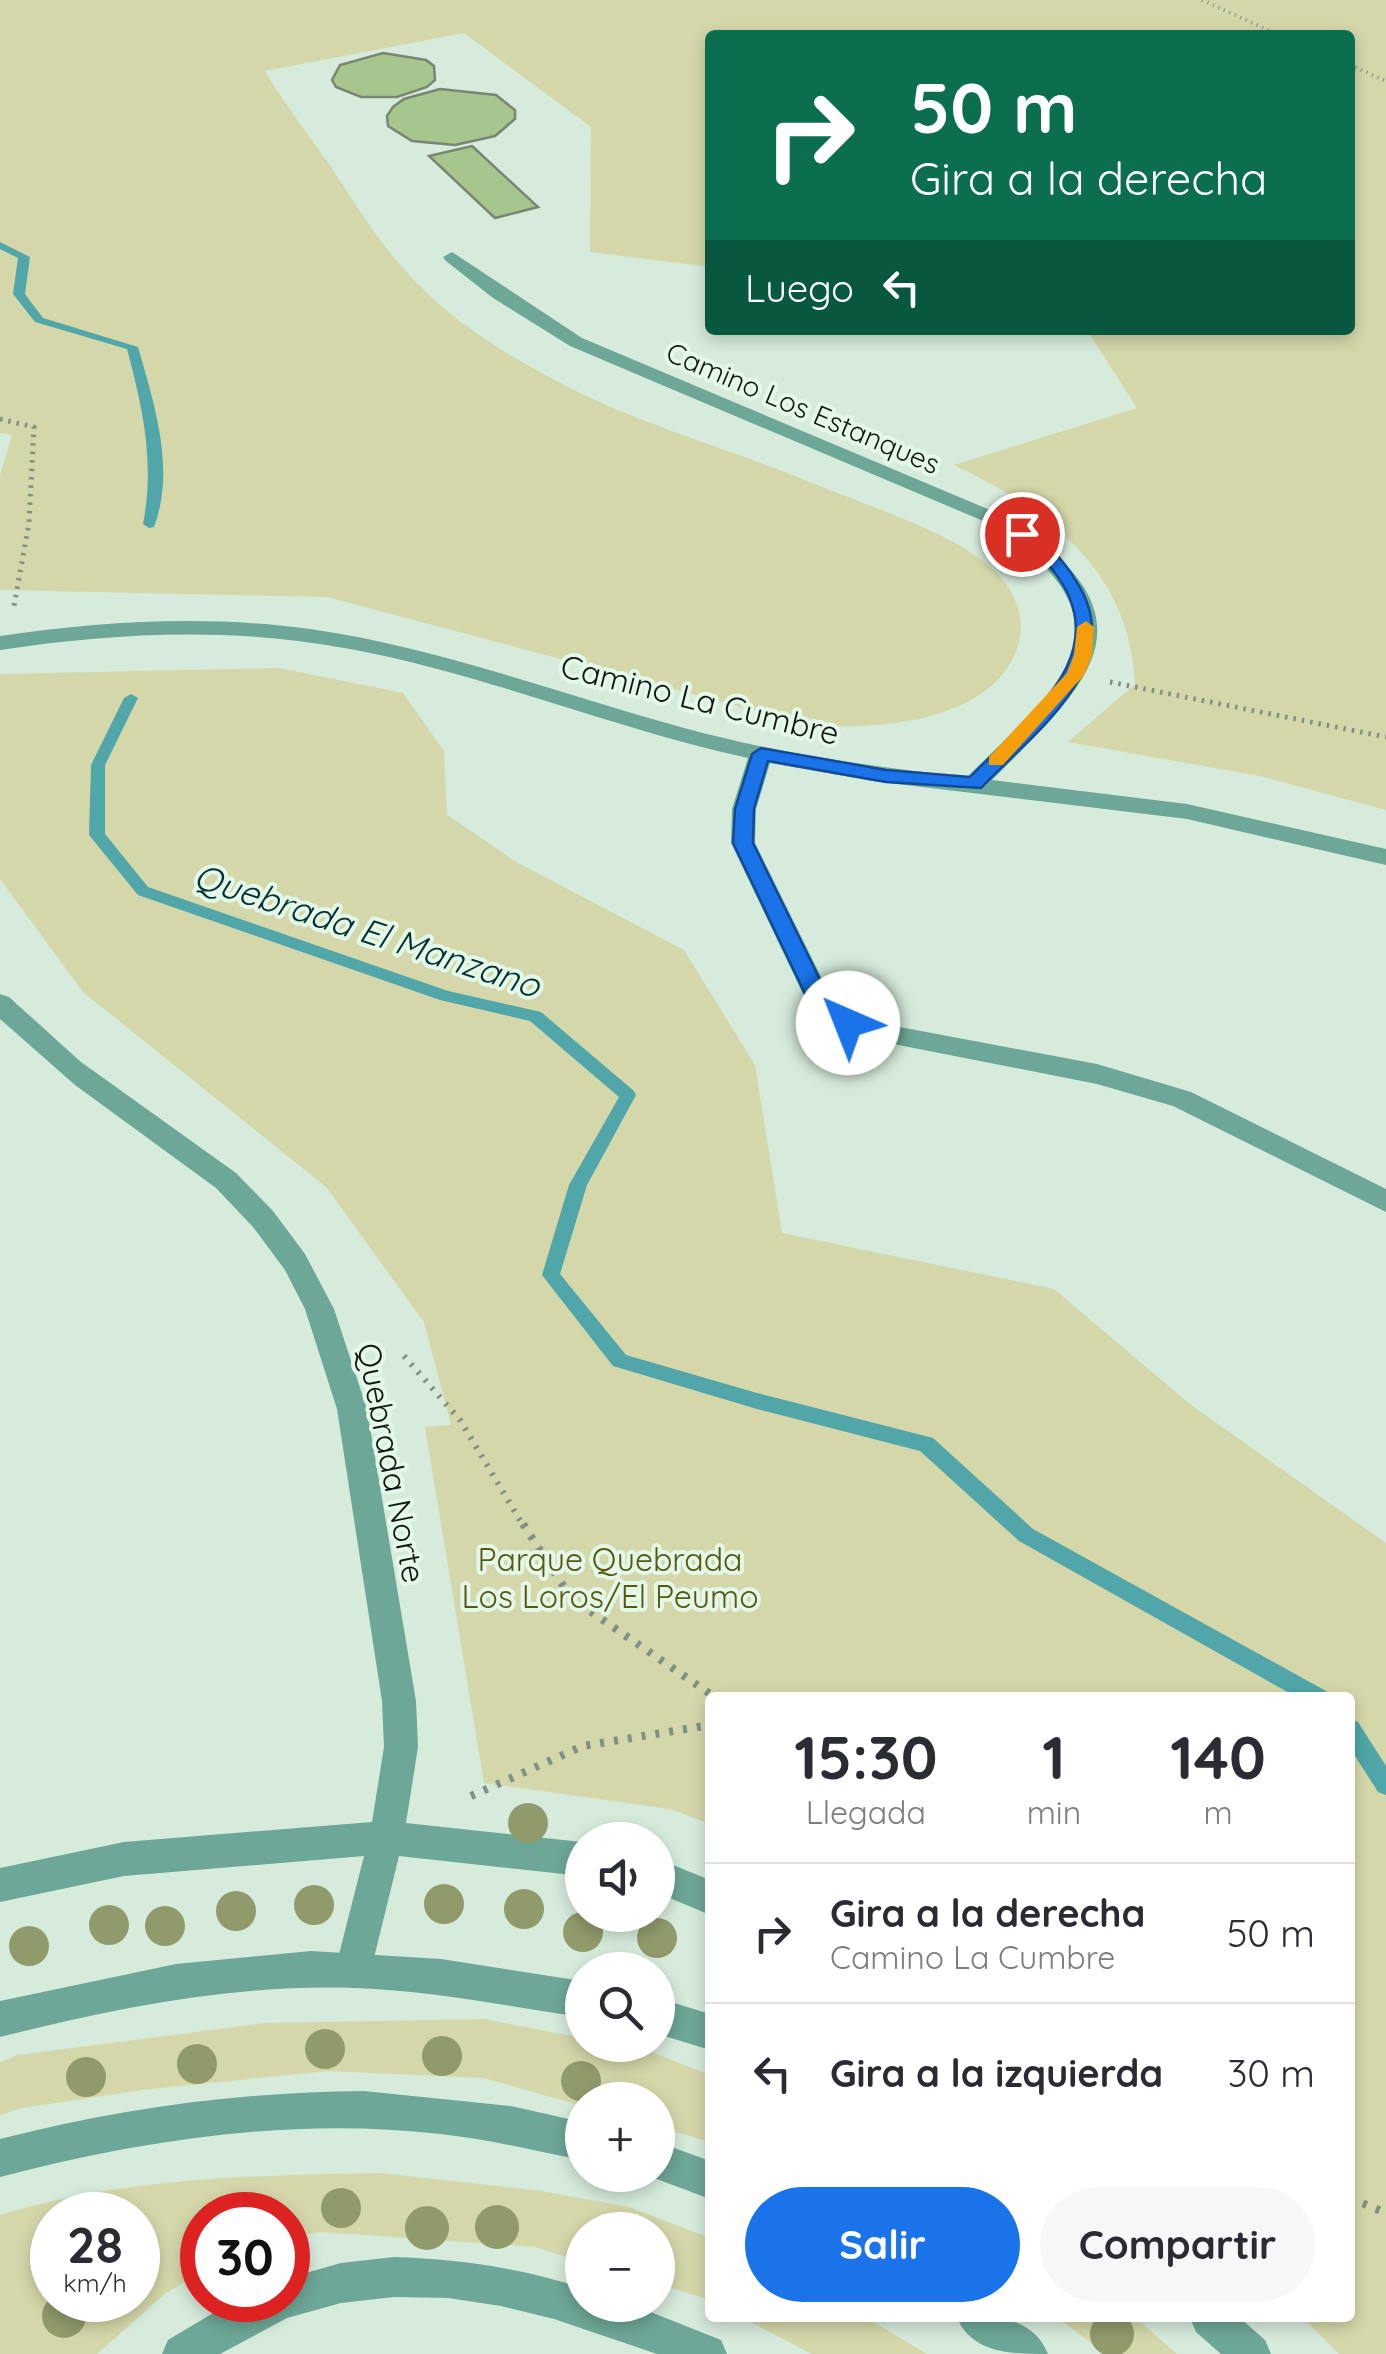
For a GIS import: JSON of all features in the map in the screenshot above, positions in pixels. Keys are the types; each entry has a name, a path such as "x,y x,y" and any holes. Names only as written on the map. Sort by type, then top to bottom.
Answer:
{"street":[{"name":"Camino Los Estanques","path":"452,257 499,294 576,342 975,510 1022,534 1057,564 1079,598 1086,634 1075,675"},
{"name":"Camino La Cumbre","path":"4,642 160,628 314,636 426,660 761,754 886,776 1180,811 1300,834 1386,856"},
{"path":"974,784 1075,675"},
{"path":"761,754 744,809 743,843 818,998 830,1013 868,1030 1148,1087 1386,1201"},
{"name":"Quebrada Norte","path":"0,1003 55,1056 210,1166 264,1219 314,1295 333,1339 360,1451 402,1743 385,1838 352,1970"},
{"path":"0,1885 124,1858 221,1847 385,1838 565,1857"},
{"path":"675,1883 705,1896"},
{"path":"0,2019 66,2002 171,1983 352,1970 565,1995"},
{"path":"675,2021 705,2030"},
{"path":"0,2158 59,2141 250,2112 324,2110 459,2118 565,2138"},
{"path":"675,2167 705,2178"},
{"path":"310,2293 370,2277 427,2274 528,2292 628,2322 708,2354"},
{"path":"182,2354 234,2322"},
{"path":"983,2322 1028,2354"},
{"path":"1215,2322 1252,2354"}],"path":[{"path":"1202,0 1268,30"},
{"path":"1355,67 1386,81"},
{"path":"0,419 34,427 29,523 4,642"},
{"path":"1075,675 1386,737"},
{"path":"404,1356 460,1420 501,1491 572,1598 707,1692"},
{"path":"470,1796 583,1746 705,1726"},
{"path":"1355,2200 1386,2213"}],"green space":[{"path":"0,0 1386,0 1386,810 1260,776 1068,742 1135,684 1130,644 1118,608 1101,577 1052,524 1022,502 954,465 1137,408 1090,335 1355,335 1355,30 705,30 705,266 590,252 591,127 464,33 265,71 393,257 443,307 487,340 558,382 611,407 937,534 961,546 998,574 1017,605 1021,623 1019,642 1006,669 986,690 931,716 867,726 809,725 327,597 0,590 0,475 12,435 0,433"},
{"name":"Parque Quebrada Los Loros/El Peumo","path":"279,668 403,693 444,751 447,815 518,863 684,950 755,1065 782,1233 1054,1289 1191,1405 1386,1543 1386,2354 1339,2354 1307,2322 1355,2322 1355,1692 705,1692 705,1822 670,1809 484,1783 425,1427 451,1425 424,1322 326,1187 83,992 0,879 0,674"},
{"path":"485,2019 565,2035 565,2062 675,2061 705,2073 705,2141 675,2132 675,2082 565,2082 565,2101 484,2078 327,2071 143,2090 22,2108 0,2115 0,2062 18,2055 266,2023"},
{"path":"380,2173 541,2191 642,2212 565,2212 565,2257 535,2247 310,2234 310,2192 180,2192 180,2285 160,2298 160,2192 101,2192 188,2181"},
{"path":"30,2207 30,2322 133,2322 97,2354 0,2354 0,2215"},
{"path":"675,2225 705,2236 705,2298 675,2289"},
{"path":"751,2322 874,2322 927,2354 812,2354"},
{"path":"1063,2322 1141,2322 1177,2354 1106,2354"}],"building":[{"path":"383,53 426,60 434,66 435,80 427,87 397,97 361,97 336,87 332,80 340,65"},
{"path":"440,89 496,95 515,110 515,119 495,136 455,145 412,141 388,126 387,116 404,99"},
{"path":"472,146 538,207 495,218 429,156"}],"waterway":[{"name":"Quebrada El Manzano","path":"0,245 24,257 19,294 39,320 132,347 156,456 149,524"},
{"name":"Quebrada El Manzano","path":"131,698 98,765 97,835 143,891 446,996 535,1016 628,1095 578,1185 551,1275 620,1361 926,1444 1026,1535 1308,1692"},
{"name":"Quebrada El Manzano","path":"1355,1737 1386,1785"}],"slow traffic":[{"path":"996,761 1075,675 1083,655 1086,627"}],"route":[{"path":"848,1023 830,1013 818,998 743,843 744,809 761,754 886,776 974,784 1075,675 1083,655 1085,617 1079,598 1057,564 1022,534"}]}
